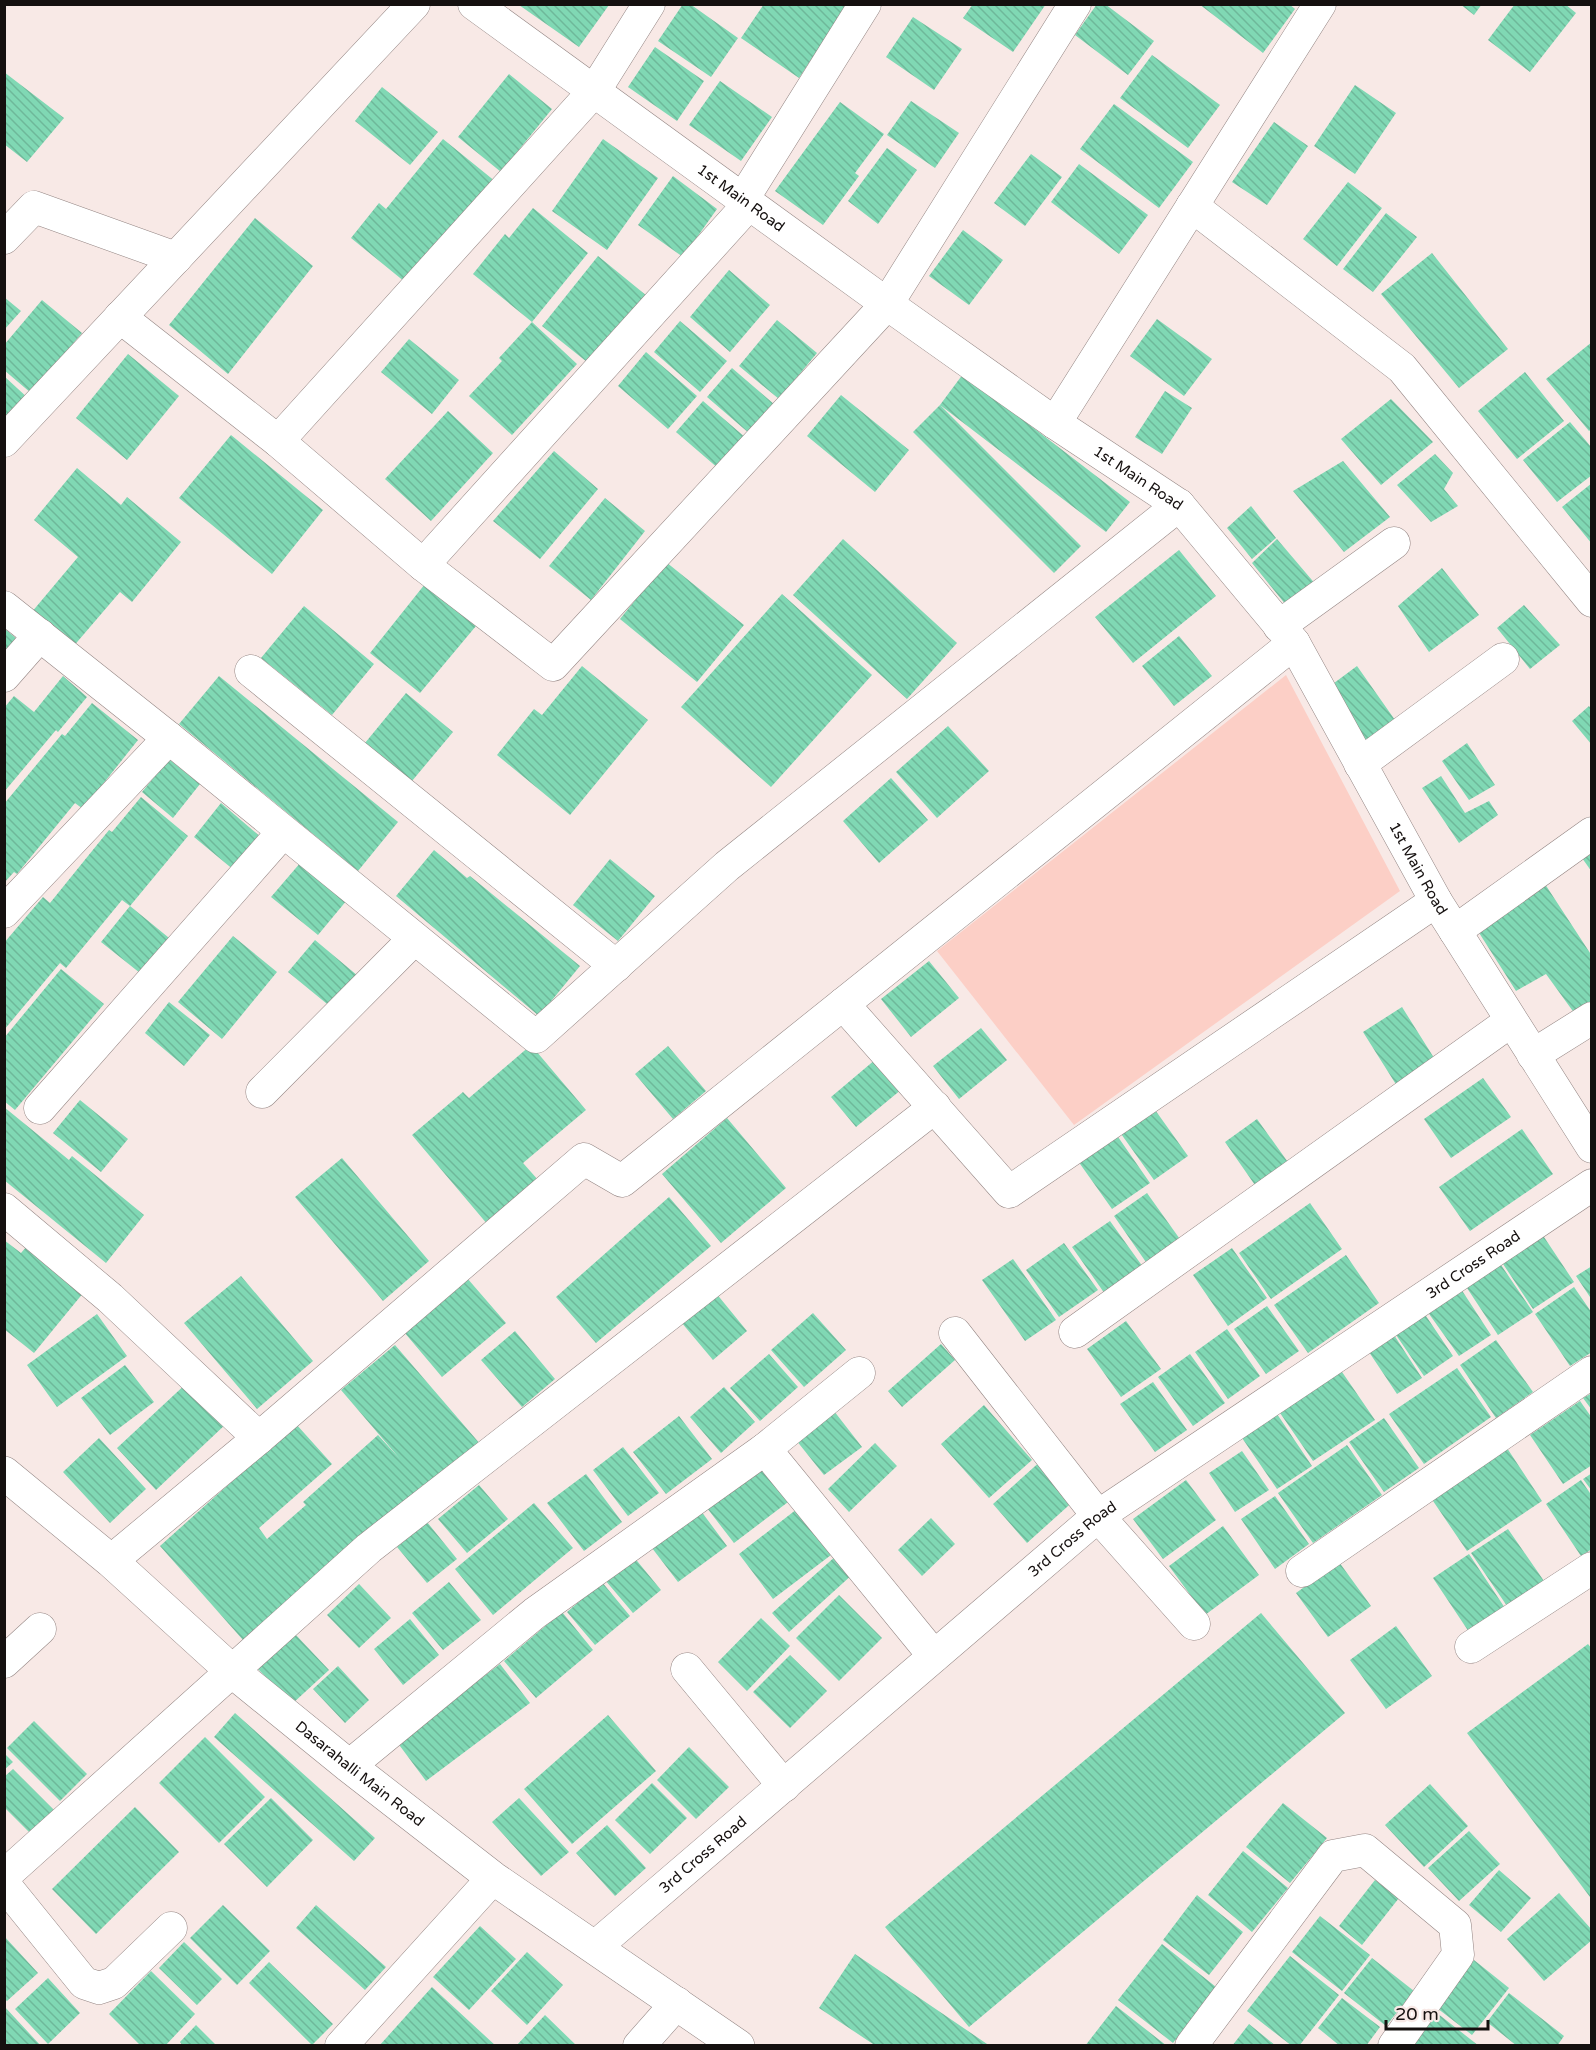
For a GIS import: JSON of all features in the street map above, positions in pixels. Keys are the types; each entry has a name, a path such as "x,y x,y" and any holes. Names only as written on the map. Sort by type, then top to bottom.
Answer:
{"street":[{"path":"4,441 414,4"},
{"name":"1st Main Road","path":"474,4 887,304 1055,423 1179,505 1286,634 1436,901 1592,1148"},
{"path":"278,441 594,90 650,4"},
{"path":"423,565 746,202 865,4"},
{"path":"120,317 278,441 423,565 554,665 887,304 1075,4"},
{"path":"1055,423 1320,4"},
{"path":"1192,206 1402,368 1592,601"},
{"path":"4,238 34,207 176,258"},
{"path":"4,607 170,738 536,1037 727,866 1179,505"},
{"path":"111,1562 260,1438 584,1159 622,1181 843,1004 1394,543"},
{"path":"4,676 40,635"},
{"path":"1360,764 1503,659"},
{"path":"251,671 616,966"},
{"path":"4,912 170,738"},
{"path":"40,1108 283,832"},
{"path":"1455,931 1592,833"},
{"path":"843,1004 1009,1192 1436,901"},
{"path":"262,1092 414,939"},
{"path":"1533,1055 1592,1018"},
{"path":"1075,1332 1511,1020"},
{"path":"4,1876 369,1548 934,1107"},
{"name":"3rd Cross Road","path":"596,1947 1098,1516 1592,1185"},
{"path":"4,1209 110,1298 260,1438"},
{"path":"955,1333 1098,1516 1194,1624"},
{"path":"1302,1571 1592,1372"},
{"path":"349,1766 535,1613 765,1449 859,1373"},
{"path":"765,1449 934,1656"},
{"name":"Dasarahalli Main Road","path":"4,1473 111,1562 232,1671 349,1766 493,1878 738,2046"},
{"path":"1471,1647 1592,1568"},
{"path":"4,1662 40,1629"},
{"path":"687,1669 784,1786"},
{"path":"1191,2046 1334,1856 1365,1850 1455,1925 1458,1955 1394,2046"},
{"path":"341,2046 493,1878"},
{"path":"4,1884 84,1983 99,1988 114,1983 171,1929"},
{"path":"639,2046 677,2003"}],"shaded area":[{"path":"1286,675 1400,891 1074,1125 937,951"}],"building":[{"path":"683,4 690,4 738,38 711,77 658,41"},
{"path":"764,4 848,4 799,78 741,38"},
{"path":"973,4 1046,4 1013,52 963,18"},
{"path":"1097,4 1105,4 1154,41 1128,75 1075,35"},
{"path":"1199,4 1289,4 1295,9 1263,53"},
{"path":"1460,4 1482,4 1474,15"},
{"path":"1515,4 1565,4 1576,13 1530,72 1488,40"},
{"path":"519,5 609,5 579,47"},
{"path":"913,17 962,49 934,90 886,57"},
{"path":"655,47 704,81 677,121 628,87"},
{"path":"1152,55 1220,105 1188,148 1120,98"},
{"path":"4,72 64,118 27,162 4,144"},
{"path":"509,74 552,109 501,172 458,137"},
{"path":"720,81 772,117 741,161 689,125"},
{"path":"1355,85 1396,113 1355,174 1314,146"},
{"path":"382,87 438,132 410,165 355,121"},
{"path":"911,101 959,133 935,168 887,135"},
{"path":"840,102 884,134 855,173 859,176 823,225 775,191"},
{"path":"1114,104 1193,162 1159,208 1080,149"},
{"path":"1274,122 1308,146 1267,205 1232,182"},
{"path":"443,139 496,182 405,282 351,238 379,203 386,209"},
{"path":"603,139 658,178 607,250 552,211"},
{"path":"887,148 917,170 878,224 848,201"},
{"path":"1031,154 1062,177 1025,226 994,203"},
{"path":"1079,164 1148,215 1119,254 1051,202"},
{"path":"673,176 717,209 683,257 638,225"},
{"path":"1348,182 1382,208 1337,266 1303,239"},
{"path":"533,208 588,253 532,322 473,274 505,234 509,238"},
{"path":"1386,213 1417,237 1373,292 1343,269"},
{"path":"255,218 313,266 228,374 169,325"},
{"path":"963,230 1003,260 969,305 929,276"},
{"path":"1432,253 1508,349 1459,388 1381,294"},
{"path":"598,256 647,296 619,331 615,328 587,362 542,326"},
{"path":"729,270 770,305 730,352 690,317"},
{"path":"4,297 21,311 4,330"},
{"path":"42,300 82,333 31,393 4,370 4,345"},
{"path":"1157,319 1212,359 1184,396 1130,356"},
{"path":"777,320 817,353 779,399 739,366"},
{"path":"680,321 727,361 700,392 654,352"},
{"path":"532,322 577,364 512,435 469,396 502,361 499,358"},
{"path":"409,339 459,380 432,414 381,372"},
{"path":"1592,342 1592,429 1589,431 1546,379"},
{"path":"646,352 697,396 668,429 618,386"},
{"path":"128,354 179,396 127,460 76,418"},
{"path":"732,368 775,405 750,434 707,397"},
{"path":"1525,372 1564,421 1517,459 1478,411"},
{"path":"963,374 1130,502 1106,532 940,405"},
{"path":"4,376 30,400 4,427"},
{"path":"1165,391 1192,408 1162,454 1135,437"},
{"path":"841,395 909,450 875,492 807,436"},
{"path":"1391,399 1433,442 1381,485 1341,439"},
{"path":"703,401 746,438 719,469 676,432"},
{"path":"940,405 1081,546 1054,573 913,432"},
{"path":"448,411 493,453 431,521 385,479"},
{"path":"1570,422 1592,448 1592,475 1557,502 1523,460"},
{"path":"231,435 323,510 272,574 179,498"},
{"path":"554,451 598,489 540,559 493,521"},
{"path":"1435,454 1453,473 1444,489 1458,506 1431,522 1397,485"},
{"path":"1343,461 1390,517 1344,552 1293,491"},
{"path":"77,468 121,505 127,497 181,542 132,602 120,592 72,648 31,613 78,557 34,520"},
{"path":"1592,483 1592,544 1562,507"},
{"path":"605,498 645,531 591,600 549,566"},
{"path":"1251,506 1276,538 1252,559 1227,528"},
{"path":"843,539 957,643 907,699 793,595"},
{"path":"1277,539 1317,586 1286,605 1252,563"},
{"path":"1179,550 1216,596 1133,663 1095,617"},
{"path":"666,562 744,625 697,682 620,619"},
{"path":"1442,568 1479,615 1429,652 1398,606"},
{"path":"425,584 476,626 420,693 370,653"},
{"path":"782,594 872,675 771,787 681,707"},
{"path":"1524,605 1560,645 1530,669 1497,628"},
{"path":"304,606 374,664 332,715 261,658"},
{"path":"5,629 17,639 5,654"},
{"path":"1179,636 1212,676 1174,706 1142,666"},
{"path":"582,666 648,720 570,815 497,755 534,709 542,715"},
{"path":"1357,666 1395,720 1361,746 1326,689"},
{"path":"63,676 87,697 4,792 4,708 14,696 34,712"},
{"path":"219,676 398,822 358,871 179,724"},
{"path":"406,693 453,732 412,781 365,743"},
{"path":"92,703 138,740 83,809 75,803 17,874 14,872 4,883 4,804 62,734 65,736"},
{"path":"1589,706 1592,710 1592,745 1572,721"},
{"path":"948,726 989,771 937,818 896,772"},
{"path":"1467,743 1495,785 1469,800 1442,761"},
{"path":"169,759 200,784 173,818 142,792"},
{"path":"1441,776 1465,813 1489,801 1498,815 1459,843 1422,788"},
{"path":"891,778 928,820 879,863 843,821"},
{"path":"141,797 188,836 130,906 122,900 66,968 60,963 4,1030 4,943 43,897 50,903 109,830 112,832"},
{"path":"221,803 262,838 235,871 194,837"},
{"path":"1592,842 1592,872 1577,851"},
{"path":"434,850 467,878 470,876 580,966 539,1016 396,896"},
{"path":"610,859 655,896 618,941 573,905"},
{"path":"301,862 347,900 318,935 271,897"},
{"path":"1543,881 1592,956 1592,1010 1580,1021 1546,974 1516,991 1476,928"},
{"path":"130,906 174,942 145,977 101,942"},
{"path":"233,936 277,972 222,1039 178,1002"},
{"path":"315,940 358,976 332,1008 288,972"},
{"path":"929,961 959,998 911,1037 881,999"},
{"path":"61,969 104,1004 15,1110 4,1101 4,1038"},
{"path":"169,1002 210,1035 184,1066 145,1033"},
{"path":"1402,1007 1436,1061 1397,1086 1363,1032"},
{"path":"981,1028 1007,1060 959,1099 933,1066"},
{"path":"531,1045 586,1110 523,1163 539,1181 488,1225 412,1135 463,1092 469,1098"},
{"path":"668,1046 706,1091 673,1119 635,1074"},
{"path":"876,1059 902,1089 856,1127 831,1097"},
{"path":"1483,1078 1511,1117 1451,1158 1424,1119"},
{"path":"80,1100 128,1139 101,1172 53,1133"},
{"path":"4,1107 69,1160 72,1156 144,1215 106,1263 4,1180"},
{"path":"1153,1107 1188,1156 1154,1180 1119,1131"},
{"path":"727,1118 786,1188 721,1243 662,1174"},
{"path":"1257,1119 1290,1165 1257,1188 1225,1142"},
{"path":"1522,1129 1553,1174 1470,1231 1439,1187"},
{"path":"1116,1134 1150,1183 1112,1209 1078,1161"},
{"path":"342,1158 429,1261 383,1301 295,1197"},
{"path":"1147,1193 1182,1242 1148,1265 1114,1216"},
{"path":"669,1197 711,1246 596,1343 556,1297"},
{"path":"1310,1203 1342,1249 1271,1299 1239,1253"},
{"path":"1110,1221 1143,1267 1105,1294 1072,1247"},
{"path":"1542,1234 1574,1282 1533,1309 1501,1261"},
{"path":"4,1240 21,1253 27,1246 84,1292 34,1353 4,1329"},
{"path":"1064,1243 1098,1290 1059,1317 1026,1270"},
{"path":"1232,1248 1267,1298 1228,1326 1193,1275"},
{"path":"1346,1255 1379,1303 1308,1353 1274,1305"},
{"path":"1013,1259 1056,1320 1025,1341 982,1280"},
{"path":"1499,1262 1533,1312 1498,1335 1465,1285"},
{"path":"1592,1266 1592,1300 1576,1276"},
{"path":"241,1276 313,1361 257,1409 184,1323"},
{"path":"467,1278 506,1323 442,1377 404,1332"},
{"path":"711,1287 747,1331 713,1360 676,1316"},
{"path":"1574,1287 1592,1313 1592,1352 1570,1366 1535,1314"},
{"path":"1461,1289 1491,1335 1459,1356 1427,1311"},
{"path":"1267,1306 1299,1351 1266,1374 1234,1329"},
{"path":"813,1313 846,1350 804,1387 771,1350"},
{"path":"1424,1313 1453,1356 1424,1376 1394,1332"},
{"path":"97,1314 127,1356 57,1407 27,1365"},
{"path":"1126,1321 1161,1369 1121,1397 1087,1349"},
{"path":"1227,1329 1260,1376 1228,1399 1195,1352"},
{"path":"515,1331 555,1379 522,1407 481,1360"},
{"path":"1394,1335 1422,1378 1397,1394 1369,1352"},
{"path":"1496,1340 1533,1392 1496,1418 1460,1365"},
{"path":"941,1344 955,1360 902,1407 888,1391"},
{"path":"395,1345 481,1445 427,1491 423,1485 243,1640 160,1546 296,1424 332,1464 259,1528 267,1539 306,1505 303,1502 378,1435 400,1459 341,1390"},
{"path":"769,1354 798,1387 760,1421 730,1388"},
{"path":"1190,1354 1225,1403 1193,1426 1158,1377"},
{"path":"125,1365 154,1402 110,1435 81,1398"},
{"path":"1457,1368 1491,1417 1424,1464 1389,1414"},
{"path":"1340,1369 1375,1420 1313,1461 1278,1410"},
{"path":"189,1381 227,1423 156,1490 117,1448"},
{"path":"1153,1382 1187,1430 1155,1452 1120,1404"},
{"path":"724,1387 755,1422 721,1453 690,1417"},
{"path":"1592,1393 1592,1410 1583,1398"},
{"path":"1580,1401 1592,1418 1592,1465 1563,1484 1530,1435"},
{"path":"984,1405 1032,1460 989,1498 941,1444"},
{"path":"834,1411 862,1447 824,1475 796,1440"},
{"path":"1275,1411 1312,1466 1277,1489 1240,1435"},
{"path":"679,1416 712,1459 666,1494 633,1452"},
{"path":"1384,1418 1419,1468 1384,1492 1349,1442"},
{"path":"99,1438 146,1489 110,1523 63,1472"},
{"path":"875,1443 897,1466 849,1512 828,1489"},
{"path":"1347,1445 1382,1495 1313,1543 1278,1493"},
{"path":"623,1447 659,1493 628,1516 593,1470"},
{"path":"1507,1448 1542,1501 1467,1551 1431,1498"},
{"path":"1242,1451 1269,1490 1235,1512 1209,1473"},
{"path":"1043,1459 1077,1498 1027,1543 993,1504"},
{"path":"765,1463 792,1499 734,1543 707,1508"},
{"path":"1592,1473 1592,1491 1583,1479"},
{"path":"586,1474 622,1522 584,1551 547,1503"},
{"path":"1186,1480 1216,1520 1163,1559 1133,1519"},
{"path":"1581,1480 1592,1496 1592,1549 1581,1556 1546,1504"},
{"path":"479,1485 508,1519 467,1553 438,1519"},
{"path":"1275,1496 1309,1544 1275,1569 1241,1519"},
{"path":"534,1503 573,1548 493,1615 455,1569"},
{"path":"797,1509 831,1555 773,1599 739,1554"},
{"path":"701,1511 727,1546 678,1582 652,1548"},
{"path":"931,1518 955,1544 922,1576 898,1550"},
{"path":"427,1522 457,1559 427,1583 397,1547"},
{"path":"1223,1526 1259,1575 1205,1615 1169,1566"},
{"path":"1508,1529 1544,1581 1507,1606 1471,1553"},
{"path":"1469,1554 1505,1608 1469,1632 1433,1578"},
{"path":"837,1555 854,1573 789,1632 772,1613"},
{"path":"633,1556 661,1590 633,1613 605,1580"},
{"path":"1339,1562 1371,1606 1328,1637 1296,1593"},
{"path":"449,1582 481,1620 443,1650 412,1613"},
{"path":"602,1582 630,1616 595,1645 567,1612"},
{"path":"359,1584 391,1618 359,1648 327,1615"},
{"path":"839,1595 882,1638 839,1681 796,1638"},
{"path":"562,1612 593,1650 536,1698 504,1661"},
{"path":"1261,1613 1345,1713 969,2027 885,1927"},
{"path":"761,1618 790,1646 747,1691 718,1662"},
{"path":"410,1619 439,1655 403,1685 374,1649"},
{"path":"1396,1626 1432,1676 1386,1709 1350,1660"},
{"path":"295,1634 329,1670 292,1704 258,1669"},
{"path":"1588,1644 1592,1649 1590,1897 1467,1733"},
{"path":"790,1655 827,1691 790,1728 753,1692"},
{"path":"500,1664 530,1703 426,1781 397,1742"},
{"path":"338,1666 369,1700 345,1723 313,1689"},
{"path":"235,1713 375,1838 354,1861 214,1737"},
{"path":"608,1715 656,1771 572,1844 524,1789"},
{"path":"34,1721 87,1774 60,1801 7,1748"},
{"path":"205,1737 265,1797 219,1843 159,1783"},
{"path":"689,1747 729,1787 696,1819 657,1780"},
{"path":"4,1753 13,1762 4,1770"},
{"path":"13,1769 55,1811 31,1834 4,1807 4,1777"},
{"path":"652,1783 687,1818 650,1854 615,1820"},
{"path":"1430,1784 1468,1826 1424,1867 1385,1825"},
{"path":"271,1798 313,1840 267,1887 224,1844"},
{"path":"519,1798 569,1852 541,1876 492,1822"},
{"path":"1283,1803 1327,1838 1290,1883 1246,1847"},
{"path":"135,1807 179,1852 96,1934 52,1889"},
{"path":"607,1825 646,1868 615,1896 576,1853"},
{"path":"1469,1831 1500,1864 1459,1901 1428,1868"},
{"path":"1243,1851 1288,1888 1252,1932 1208,1895"},
{"path":"1499,1870 1531,1898 1501,1932 1469,1905"},
{"path":"1375,1880 1399,1898 1362,1945 1339,1926"},
{"path":"1559,1893 1592,1930 1592,1940 1544,1981 1507,1939"},
{"path":"1197,1895 1243,1932 1209,1975 1163,1940"},
{"path":"223,1905 270,1951 237,1985 190,1938"},
{"path":"316,1905 386,1967 365,1990 296,1928"},
{"path":"1320,1916 1370,1955 1342,1991 1292,1952"},
{"path":"480,1926 516,1959 469,2010 433,1977"},
{"path":"4,1936 38,1973 7,2001 4,1999"},
{"path":"184,1942 222,1979 197,2005 159,1968"},
{"path":"1162,1944 1216,1987 1173,2043 1118,2000"},
{"path":"527,1952 563,1985 527,2025 491,1991"},
{"path":"855,1954 990,2046 876,2046 819,2008"},
{"path":"1290,1956 1339,1995 1299,2046 1292,2046 1247,2011"},
{"path":"1372,1958 1414,1991 1386,2026 1344,1993"},
{"path":"1474,1960 1509,1988 1472,2035 1437,2008"},
{"path":"269,1962 333,2024 312,2045 249,1983"},
{"path":"151,1971 195,2014 165,2046 141,2046 109,2014"},
{"path":"48,1978 80,2013 48,2044 15,2009"},
{"path":"432,1987 496,2046 379,2046"},
{"path":"1509,1993 1564,2036 1557,2046 1517,2046 1487,2022"},
{"path":"1342,1998 1380,2027 1366,2046 1340,2046 1318,2028"},
{"path":"4,2006 41,2046 4,2046"},
{"path":"1116,2006 1167,2046 1085,2046"},
{"path":"1437,2013 1479,2046 1415,2046 1413,2044"},
{"path":"545,2015 577,2046 516,2046"},
{"path":"1249,2024 1276,2046 1232,2046"},
{"path":"196,2025 217,2046 183,2046 180,2042"}]}
